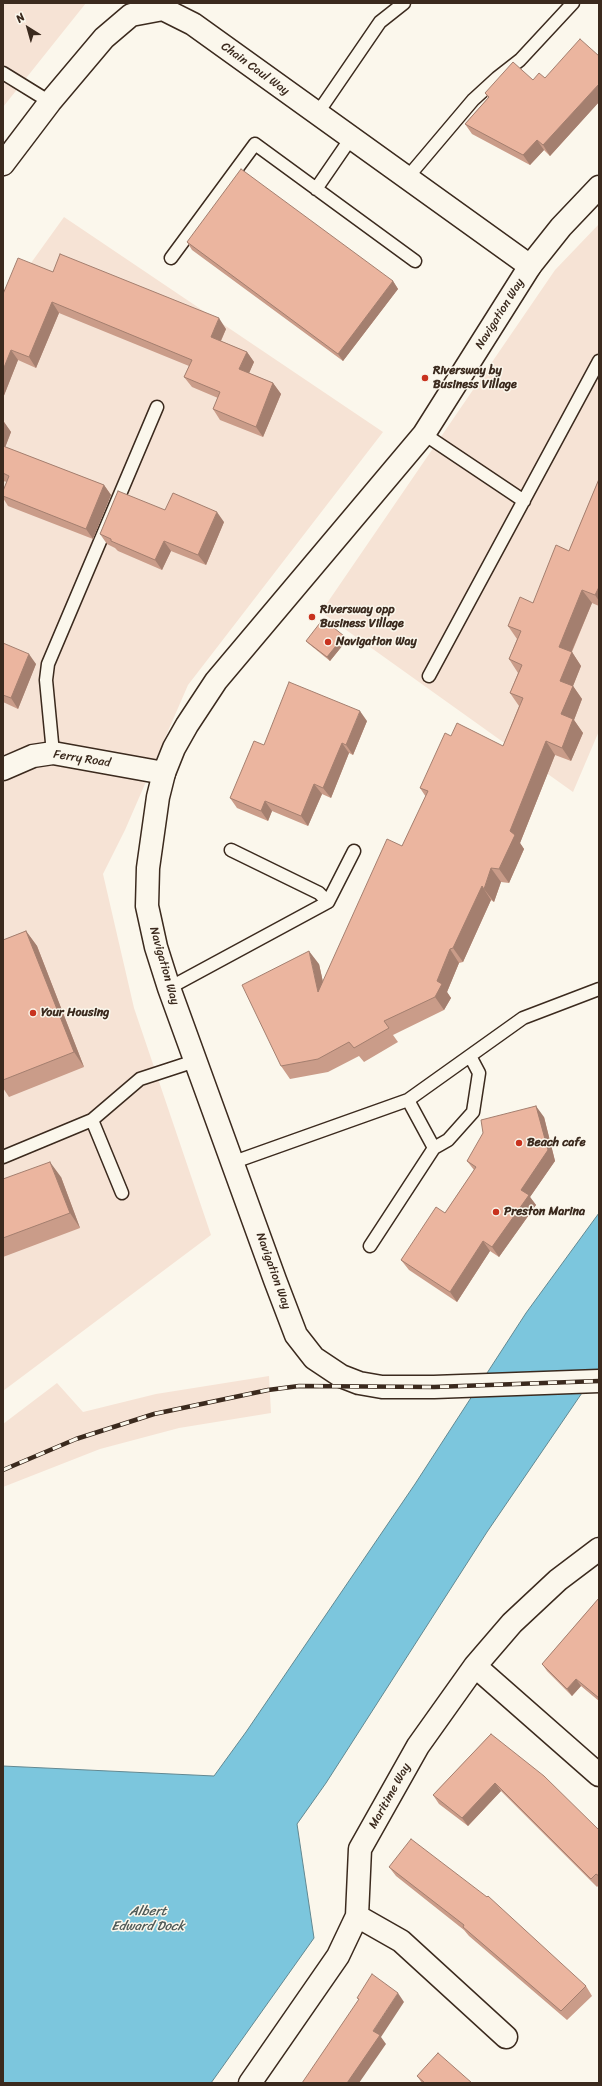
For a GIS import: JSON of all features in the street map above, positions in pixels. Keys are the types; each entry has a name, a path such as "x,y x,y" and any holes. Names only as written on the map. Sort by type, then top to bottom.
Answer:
{"street":[{"name":"Chain Caul Way","path":"3,164 50,102 104,38 131,15 163,6 193,24 530,266"},
{"name":"Navigation Way","path":"599,187 561,227 530,266 424,434 216,681 187,725 174,748 164,773 152,826 148,868 148,906 156,947 169,988 234,1162 296,1335 314,1358 341,1376 359,1383 382,1387 434,1388 599,1381"},
{"name":"Ferry Road","path":"3,769 33,756 53,753 164,773"},
{"name":"Maritime Way","path":"250,2083 338,1956 357,1916 360,1849 418,1746 475,1666 512,1624 558,1580 599,1549"},
{"path":"475,1666 599,1775"},
{"path":"357,1916 401,1941 506,2037"}],"lane":[{"path":"317,114 380,22 404,3"},
{"path":"407,178 473,100 520,60 573,3"},
{"path":"3,73 50,102"},
{"path":"316,189 351,138"},
{"path":"171,258 255,144 414,261"},
{"path":"429,676 599,361"},
{"path":"53,753 46,680 48,664 157,407"},
{"path":"424,434 524,501"},
{"path":"231,850 319,893 328,902"},
{"path":"169,988 328,902 354,850"},
{"path":"234,1162 408,1100 523,1018 599,989"},
{"path":"370,1246 434,1148 448,1140 472,1112 479,1073 470,1056"},
{"path":"3,1158 92,1120 140,1079 195,1061"},
{"path":"408,1100 434,1148"},
{"path":"92,1120 122,1193"}],"shaded area":[{"path":"3,3 86,3 3,107"},
{"path":"64,217 383,432 188,685 125,830 103,874 134,1008 211,1235 3,1391 3,302"},
{"path":"599,224 599,731 573,792 321,612 555,270"},
{"path":"269,1376 271,1413 179,1428 100,1449 3,1487 3,1424 57,1383 83,1412 156,1394"}],"water":[{"name":"Albert Edward Dock","path":"599,1213 599,1368 487,1532 326,1783 297,1824 314,1938 211,2083 3,2083 3,1766 214,1776 246,1732 415,1484 526,1313"}],"building":[{"path":"580,39 599,56 599,84 543,145 537,140 523,155 465,124 489,97 485,93 513,62 533,80 539,73 545,78"},
{"path":"241,169 393,281 338,354 187,242"},
{"path":"60,254 219,318 211,337 247,352 239,369 273,383 256,427 213,409 220,392 184,377 192,360 52,302 29,357 11,350 3,370 3,294 18,258 53,272"},
{"path":"3,446 104,485 86,529 3,496 3,491 9,476 3,473"},
{"path":"599,479 599,587 595,595 582,590 559,647 572,652 560,681 573,686 561,714 573,719 562,748 546,741 510,831 515,835 499,869 491,868 484,889 482,886 453,948 450,949 437,981 442,984 435,997 384,1021 389,1028 354,1048 349,1042 318,1059 281,1066 242,985 309,951 318,992 387,839 402,846 428,791 420,788 445,733 451,736 457,723 503,746 523,698 510,693 522,665 509,659 521,631 508,626 520,597 533,603 556,545 569,551"},
{"path":"118,491 165,510 173,493 217,512 198,555 164,541 155,560 111,541 111,539 100,534"},
{"name":"Navigation Way","path":"323,619 344,636 327,657 306,641"},
{"path":"3,643 29,654 11,698 3,695"},
{"path":"289,682 360,711 346,745 342,743 323,788 314,784 301,816 265,801 261,811 230,798 254,741 264,745"},
{"name":"Your Housing","path":"26,931 74,1052 3,1080 3,940"},
{"name":"Preston Marina","path":"536,1106 548,1150 521,1190 529,1195 492,1247 483,1241 450,1292 401,1260 436,1207 445,1213 476,1167 467,1161 483,1133 481,1120"},
{"path":"50,1162 70,1213 3,1238 3,1179"},
{"path":"599,1598 599,1698 576,1679 567,1689 542,1664"},
{"path":"491,1734 544,1776 599,1830 599,1876 596,1874 591,1879 495,1783 462,1818 433,1795"},
{"path":"411,1839 487,1897 488,1896 586,1986 561,2011 463,1927 464,1925 389,1867"},
{"path":"372,1974 398,1993 373,2031 380,2035 347,2083 302,2083 359,1999 357,1998"},
{"path":"438,2053 472,2083 425,2083 417,2076"}],"railway":[{"path":"3,1470 76,1439 154,1414 268,1390 299,1386 434,1387 599,1381"}],"place":[{"name":"Riversway by Business Village","path":"425,378"},
{"name":"Riversway opp Business Village","path":"312,617"},
{"name":"Navigation Way","path":"328,642"},
{"name":"Your Housing","path":"33,1013"},
{"name":"Beach cafe","path":"519,1143"},
{"name":"Preston Marina","path":"496,1212"}]}
